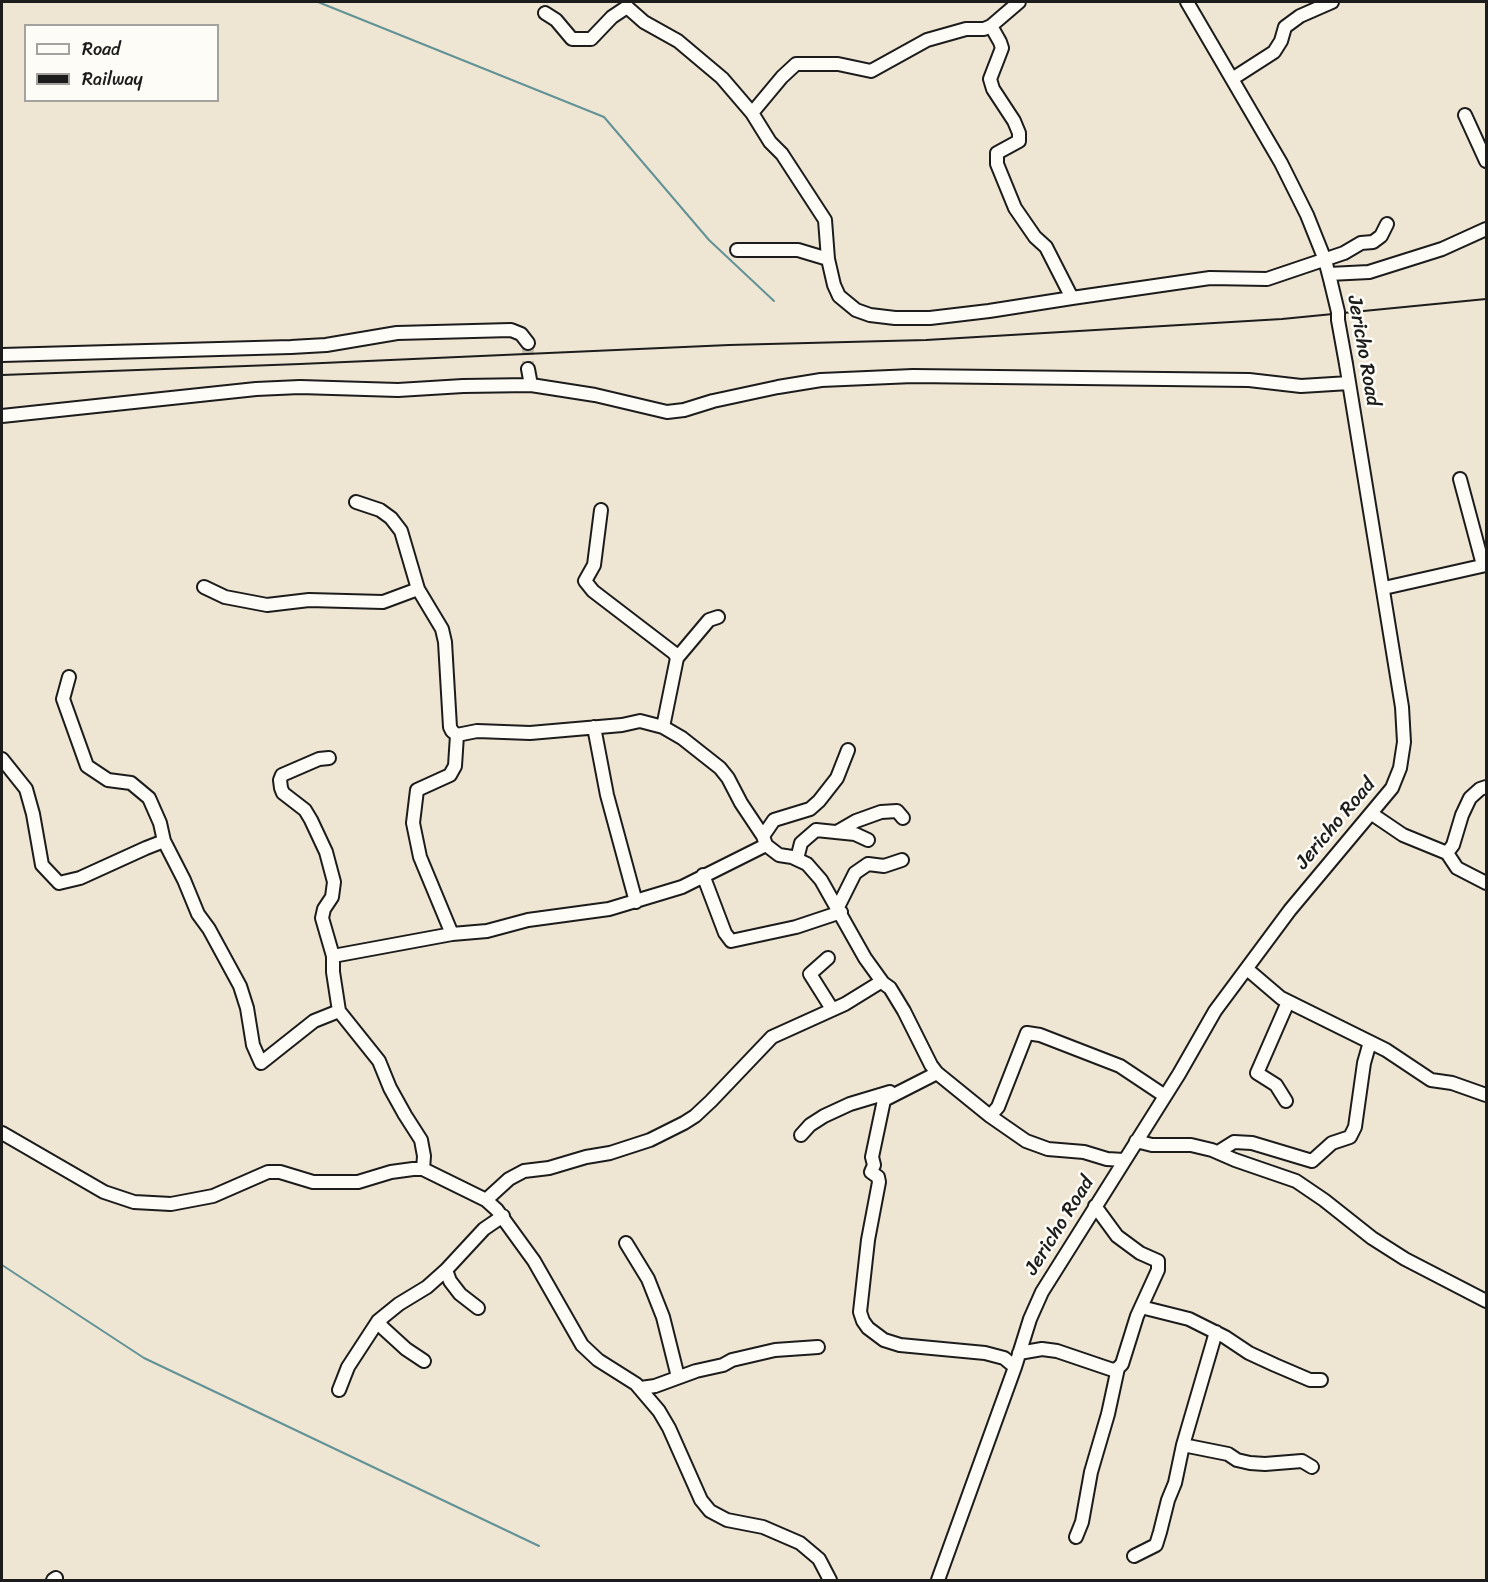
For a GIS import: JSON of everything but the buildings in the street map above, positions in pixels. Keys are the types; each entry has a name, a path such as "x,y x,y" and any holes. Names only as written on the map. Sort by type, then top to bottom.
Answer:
{"street":[{"path":"752,113 786,72 796,64 838,64 871,71 927,40 966,29 984,29 991,26 1019,2"},
{"name":"Jericho Road","path":"938,1581 1041,1292 1165,1096 1215,1011 1290,910 1392,788 1400,768 1404,742 1402,707 1338,312 1325,261 1307,215 1281,163 1187,2"},
{"path":"1232,79 1274,52 1281,41 1285,27 1300,16 1332,2"},
{"path":"545,13 556,20 572,39 591,39 624,4 644,22 678,41 722,78 752,113 770,142 782,154 825,220 828,259 839,296 856,310 870,315 930,318 1210,279 1267,279 1325,261 1361,243 1373,242 1381,236 1387,224"},
{"path":"991,26 1002,48 990,79 993,89 1014,121 1019,133 1019,141 997,153 997,164 1016,208 1035,237 1046,247 1072,298"},
{"path":"1465,115 1486,161"},
{"path":"1330,279 1369,272 1442,249 1486,229"},
{"path":"737,250 798,250 828,259"},
{"path":"2,355 291,348 326,345 397,333 511,330 521,334 528,343"},
{"path":"528,369 531,385"},
{"path":"2,416 256,389 300,387 398,390 531,385 595,395 667,412 778,387 821,380 913,376 1248,380 1301,386 1349,383"},
{"path":"1384,588 1485,565 1460,479"},
{"path":"356,502 380,510 391,518 401,531 418,589 442,628 445,642 450,728 457,735 455,766 450,775 417,790 413,823 420,857 452,934"},
{"path":"601,510 594,565 585,583 674,653 677,658"},
{"path":"204,587 225,597 267,605 309,600 383,602 418,589"},
{"path":"663,727 677,658 709,620 718,617"},
{"path":"69,677 63,699 87,766 108,780 131,783 149,798 160,823 164,841 198,914 209,929 240,986 247,1008 253,1045 261,1063 315,1021 339,1011"},
{"path":"457,735 477,731 530,733 640,722 663,727 682,738 720,768 765,841 779,855 807,864 821,880 865,958 883,983 890,988 904,1011 930,1065 937,1073 990,1116 1026,1141 1059,1151 1084,1152 1107,1159 1124,1160"},
{"path":"594,727 610,805 636,902"},
{"path":"333,956 452,934 487,931 528,920 609,909 681,887 765,841 774,820 810,809 837,778 848,750"},
{"path":"329,758 319,759 288,772 282,775 280,780 283,793 305,810 326,852 334,882 332,897 324,909 322,918 333,956 339,1011 379,1061 400,1106 422,1140 423,1169"},
{"path":"2,759 26,789 42,865 59,883 80,878 164,841"},
{"path":"1447,853 1453,845 1462,814 1470,798 1486,787"},
{"path":"837,832 855,821 880,812 897,811 903,818"},
{"path":"1372,814 1403,835 1447,853 1457,868 1486,883"},
{"path":"797,860 801,843 816,830 855,834 868,840"},
{"path":"703,875 725,933 731,941 796,927 839,910 855,873 868,864 884,866 902,860"},
{"path":"828,957 810,974 832,1009"},
{"path":"1247,969 1281,998 1386,1050 1431,1080 1452,1083 1486,1095"},
{"path":"486,1200 518,1174 610,1153 650,1140 684,1123 711,1101 772,1037 883,983"},
{"path":"1286,1101 1276,1085 1257,1073 1288,1002"},
{"path":"990,1116 998,1107 1027,1033 1120,1066 1165,1096"},
{"path":"1218,1152 1234,1142 1252,1143 1312,1161 1332,1143 1350,1137 1354,1127 1364,1063 1370,1042"},
{"path":"937,1073 884,1100 872,1157 874,1165 871,1172 878,1177 879,1182 868,1240 860,1312 862,1321 884,1340 900,1345 985,1353 1004,1358 1015,1367"},
{"path":"801,1135 810,1125 824,1116 850,1104 906,1088"},
{"path":"2,1133 104,1192 134,1202 171,1204 213,1196 268,1172 280,1172 313,1182 358,1182 391,1172 423,1169 486,1200 502,1216 549,1284 582,1345 598,1360 641,1388 659,1411 701,1500 710,1511 727,1520 763,1527 800,1544 819,1559 830,1581"},
{"path":"1136,1141 1152,1145 1191,1145 1218,1152 1296,1181 1372,1238 1405,1259 1486,1300"},
{"path":"1019,1353 1041,1349 1057,1351 1113,1370 1122,1364 1141,1307 1158,1270 1158,1261 1140,1253 1117,1236 1095,1206"},
{"path":"339,1390 348,1368 378,1321 399,1304 427,1287 484,1229 502,1216"},
{"path":"626,1243 648,1279 663,1317 678,1377"},
{"path":"446,1270 450,1281 460,1294 478,1308"},
{"path":"1141,1307 1189,1319 1216,1332 1249,1353 1310,1380 1321,1380"},
{"path":"378,1321 400,1343 424,1361"},
{"path":"1134,1556 1156,1545 1216,1332"},
{"path":"641,1388 655,1386 678,1377 723,1365 732,1360 776,1350 818,1347"},
{"path":"1076,1537 1082,1522 1091,1472 1108,1414 1118,1368"},
{"path":"1183,1445 1228,1454 1237,1460 1250,1463 1302,1461 1312,1467"}],"waterway":[{"path":"318,2 604,117 709,240 774,301"},
{"path":"2,1265 144,1358 539,1546"}],"tunnel":[{"path":"528,343 528,369"}],"railway":[{"path":"2,375 729,345 926,340 1282,319 1486,299"}]}
